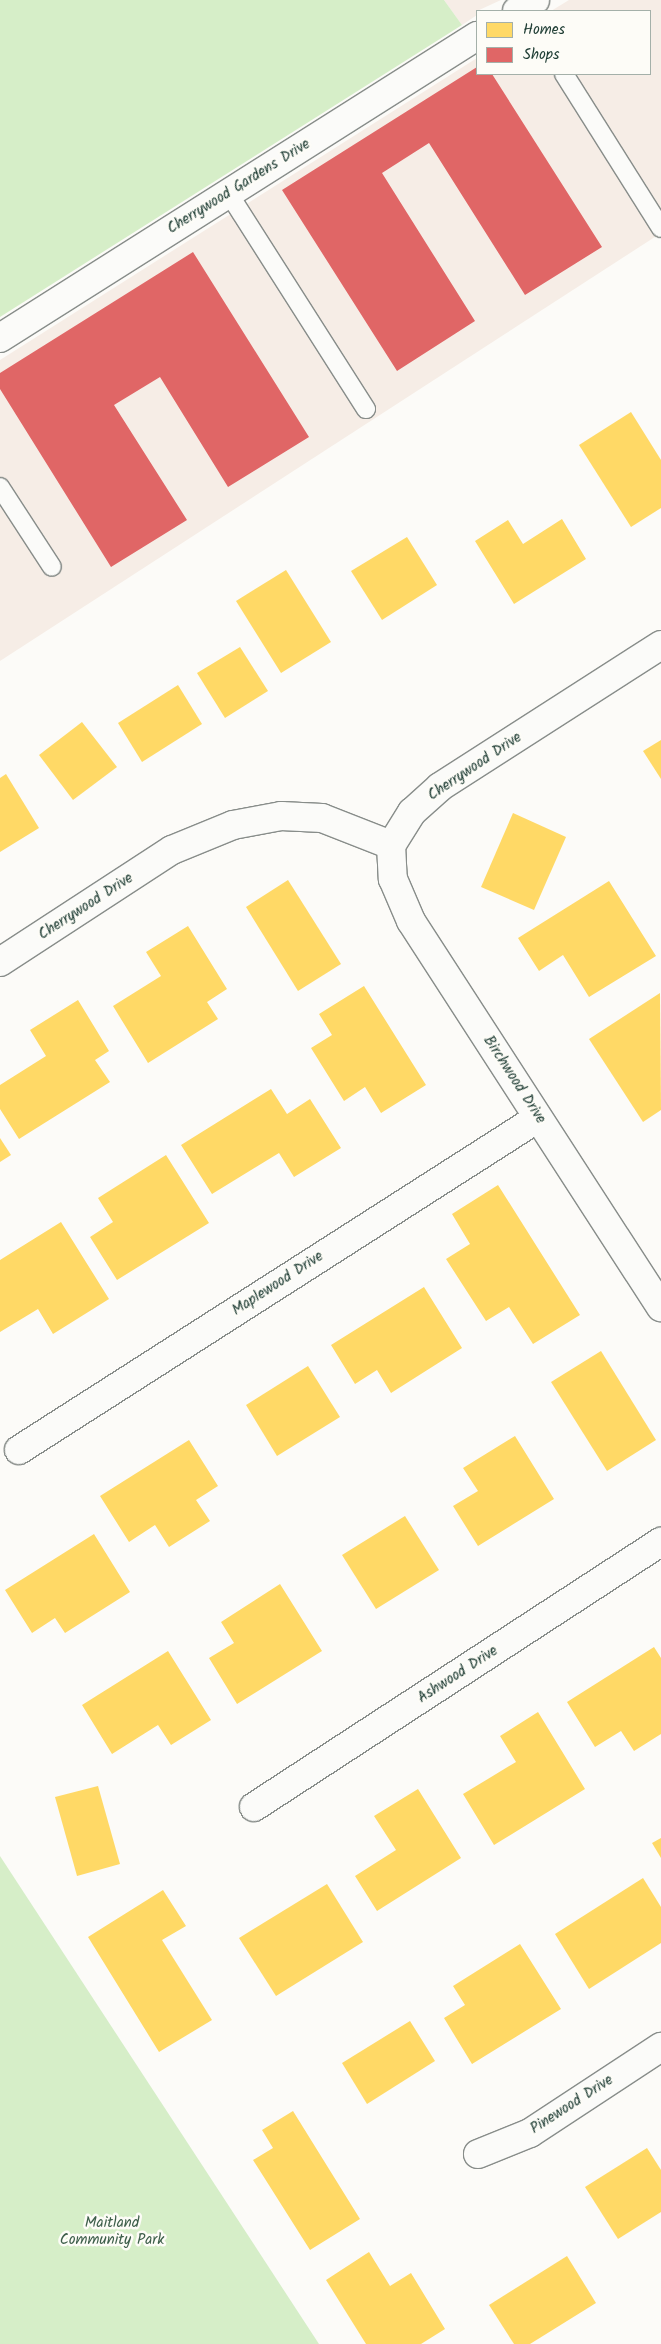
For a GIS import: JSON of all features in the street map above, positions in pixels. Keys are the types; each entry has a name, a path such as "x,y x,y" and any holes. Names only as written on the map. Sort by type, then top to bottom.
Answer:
{"street":[{"name":"Cherrywood Gardens Drive","path":"0,338 476,37"},
{"name":"Cherrywood Drive","path":"0,962 172,850 233,825 281,816 322,818 391,845 412,812 440,787 661,645"},
{"name":"Birchwood Drive","path":"391,845 393,879 411,921 661,1307"},
{"name":"Maplewood Drive","path":"18,1450 538,1118"},
{"name":"Ashwood Drive","path":"254,1807 661,1542"},
{"name":"Pinewood Drive","path":"478,2154 530,2133 661,2047"}],"lane":[{"path":"565,75 661,228"},
{"path":"229,194 366,408"},
{"path":"0,487 52,566"}],"shaded area":[{"path":"444,0 501,0 476,10 476,16 462,25"},
{"path":"569,0 661,0 661,233 0,661 0,360 476,59 476,75 651,75 651,10 553,10"}],"green space":[{"path":"0,0 444,0 462,25 0,317"},
{"name":"Maitland Community Park","path":"0,1856 319,2344 0,2344"}],"building: Homes":[{"path":"631,412 661,460 661,508 631,527 579,445"},
{"path":"562,519 586,559 514,604 475,541 508,520 523,544"},
{"path":"407,537 437,585 382,620 351,571"},
{"path":"286,570 331,642 281,673 236,601"},
{"path":"240,647 268,691 225,718 197,673"},
{"path":"178,685 202,724 142,762 118,723"},
{"path":"82,722 117,767 73,800 39,755"},
{"path":"661,740 661,779 643,751"},
{"path":"6,774 39,828 0,852 0,778"},
{"path":"513,813 566,837 534,910 481,887"},
{"path":"288,880 341,964 298,991 246,907"},
{"path":"609,881 656,956 589,997 563,955 539,971 518,938"},
{"path":"188,926 227,989 207,1002 218,1019 148,1063 113,1006 161,976 146,952"},
{"path":"364,986 426,1085 381,1113 365,1087 344,1101 311,1048 332,1035 319,1014"},
{"path":"660,993 661,1110 643,1122 589,1039"},
{"path":"78,1000 109,1051 95,1060 110,1082 19,1139 0,1109 0,1085 46,1056 30,1030"},
{"path":"271,1089 287,1114 310,1099 341,1148 294,1177 279,1153 212,1194 181,1145"},
{"path":"0,1138 11,1155 0,1162"},
{"path":"166,1155 209,1223 117,1280 90,1237 113,1222 98,1198"},
{"path":"498,1185 580,1315 533,1344 509,1307 486,1321 446,1259 470,1244 452,1214"},
{"path":"61,1222 109,1299 53,1334 38,1309 0,1332 0,1260"},
{"path":"424,1287 462,1348 391,1393 377,1370 355,1384 331,1345"},
{"path":"601,1351 656,1440 607,1471 551,1382"},
{"path":"308,1366 340,1417 277,1456 246,1405"},
{"path":"515,1436 554,1499 478,1546 453,1506 478,1491 463,1468"},
{"path":"189,1440 218,1486 196,1500 210,1521 169,1547 155,1525 129,1542 100,1496"},
{"path":"405,1516 439,1570 376,1609 342,1555"},
{"path":"94,1534 130,1592 65,1633 55,1618 32,1633 5,1590"},
{"path":"280,1584 322,1651 237,1704 209,1658 234,1643 221,1622"},
{"path":"654,1647 661,1658 661,1734 634,1751 621,1731 595,1747 567,1702"},
{"path":"168,1651 211,1720 171,1745 158,1725 112,1754 82,1705"},
{"path":"538,1712 585,1789 494,1845 463,1794 516,1762 500,1736"},
{"path":"98,1786 120,1864 77,1876 55,1797"},
{"path":"418,1789 461,1858 377,1911 355,1876 396,1850 374,1816"},
{"path":"661,1838 661,1858 652,1843"},
{"path":"643,1878 661,1907 661,1943 589,1989 555,1934"},
{"path":"327,1884 363,1942 276,1996 239,1938"},
{"path":"163,1890 186,1926 162,1940 212,2020 159,2052 88,1937"},
{"path":"520,1944 561,2009 472,2064 444,2018 465,2005 453,1986"},
{"path":"410,2021 435,2061 367,2104 342,2063"},
{"path":"293,2111 360,2219 310,2250 253,2160 273,2148 262,2130"},
{"path":"647,2148 661,2170 661,2212 618,2239 585,2187"},
{"path":"369,2252 390,2286 411,2273 445,2329 421,2344 366,2344 326,2280"},
{"path":"567,2256 596,2303 530,2344 514,2344 489,2305"}],"building: Shops":[{"path":"476,68 476,75 493,75 602,247 525,295 429,143 382,173 475,321 397,371 282,190"},
{"path":"193,252 309,437 228,487 160,377 114,405 187,520 111,567 0,389 0,373"}]}
